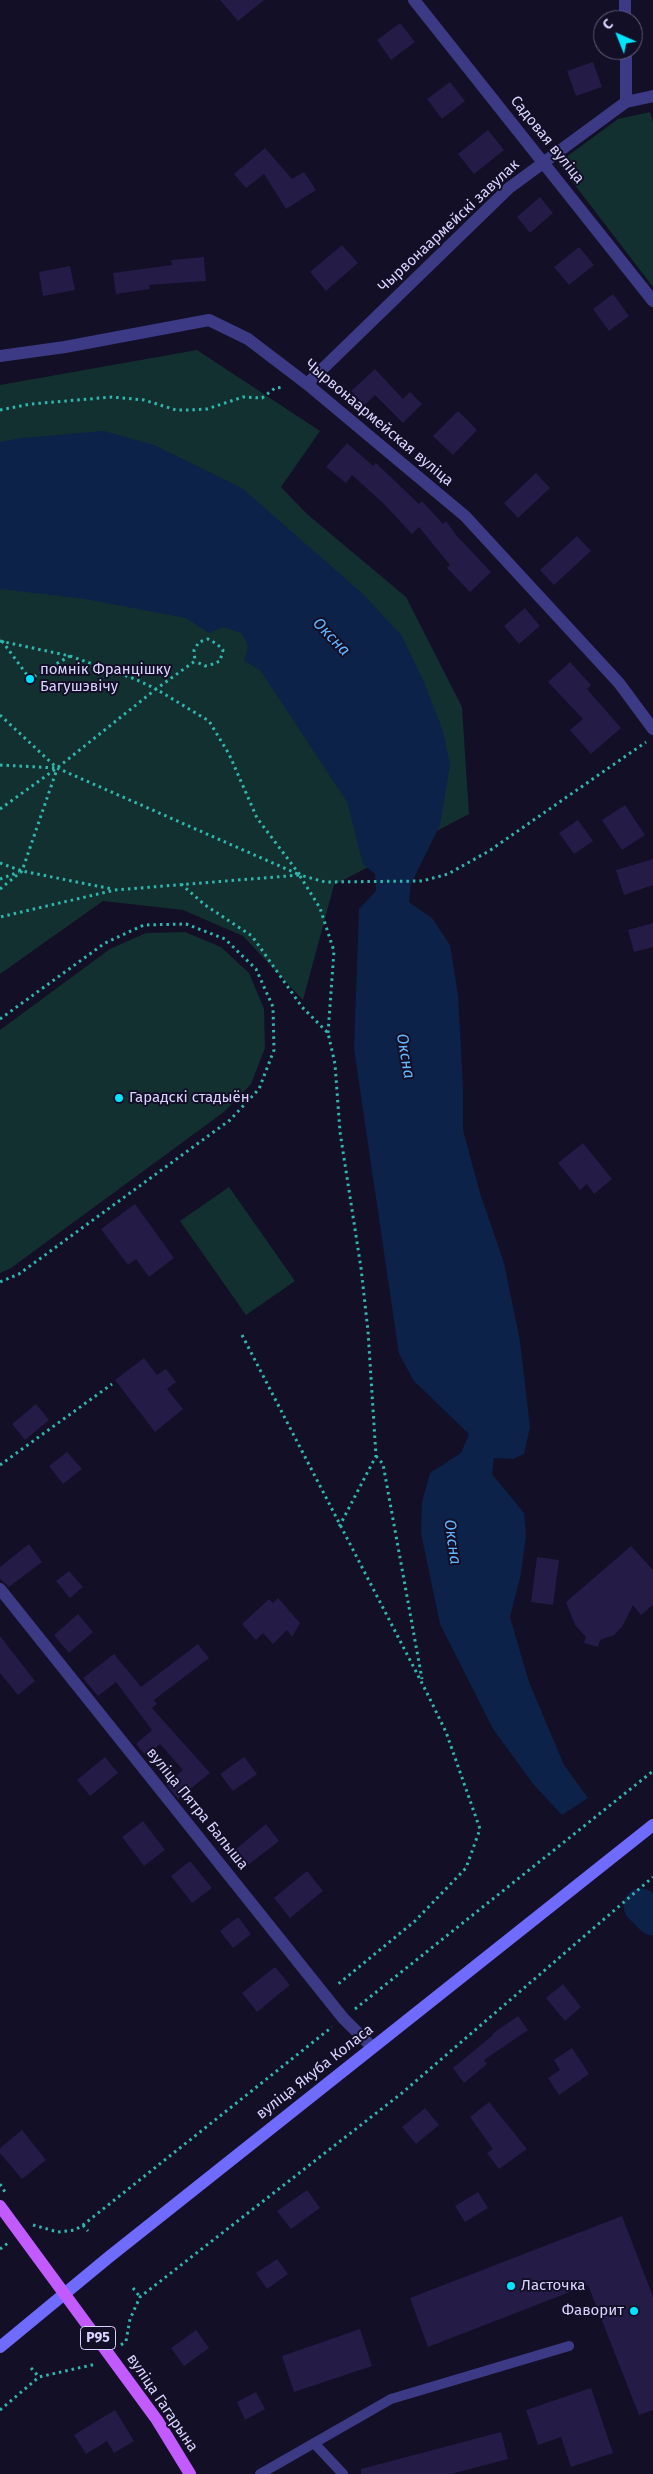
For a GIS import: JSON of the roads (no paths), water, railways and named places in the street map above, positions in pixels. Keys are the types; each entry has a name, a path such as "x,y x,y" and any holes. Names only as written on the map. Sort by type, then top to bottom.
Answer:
{"main road":[{"name":"вуліца Якуба Коласа","path":"0,2347 372,2047 653,1825"},
{"name":"вуліца Гагарына","path":"0,2206 157,2420 190,2474"}],"street":[{"name":"Садовая вуліца","path":"414,0 653,300"},
{"path":"626,60 626,102"},
{"name":"Чырвонаармейскі завулак","path":"307,384 509,188 543,161 626,102 653,96"},
{"name":"Чырвонаармейская вуліца","path":"0,356 65,347 209,320 248,339 307,384 465,516 619,683 653,729"},
{"name":"вуліца Пятра Балыша","path":"0,1588 324,1995 343,2018 372,2047"}],"lane":[{"path":"260,2474 391,2399 568,2346"},
{"path":"314,2443 344,2474"}],"water":[{"path":"104,431 154,445 242,488 363,594 402,636 424,682 443,731 450,765 440,825 411,884 409,902 432,918 450,945 458,995 463,1086 463,1130 480,1193 504,1263 520,1341 530,1427 524,1454 513,1459 494,1458 492,1474 524,1513 526,1535 521,1574 510,1617 529,1682 564,1765 588,1798 562,1815 534,1785 493,1729 440,1624 421,1533 422,1502 430,1473 461,1453 469,1434 414,1381 399,1354 354,1049 359,909 376,891 375,874 363,864 347,802 260,670 244,661 248,647 242,633 223,627 209,633 186,618 85,599 0,589 0,442 21,438"}],"waterway":[{"name":"Оксна","path":"641,1906 653,1918"}],"place":[{"name":"помнік Францішку Багушэвічу","path":"30,679"},
{"name":"Гарадскі стадыён","path":"119,1098"},
{"name":"Ласточка","path":"511,2286"},
{"name":"Фаворит","path":"634,2311"}]}
